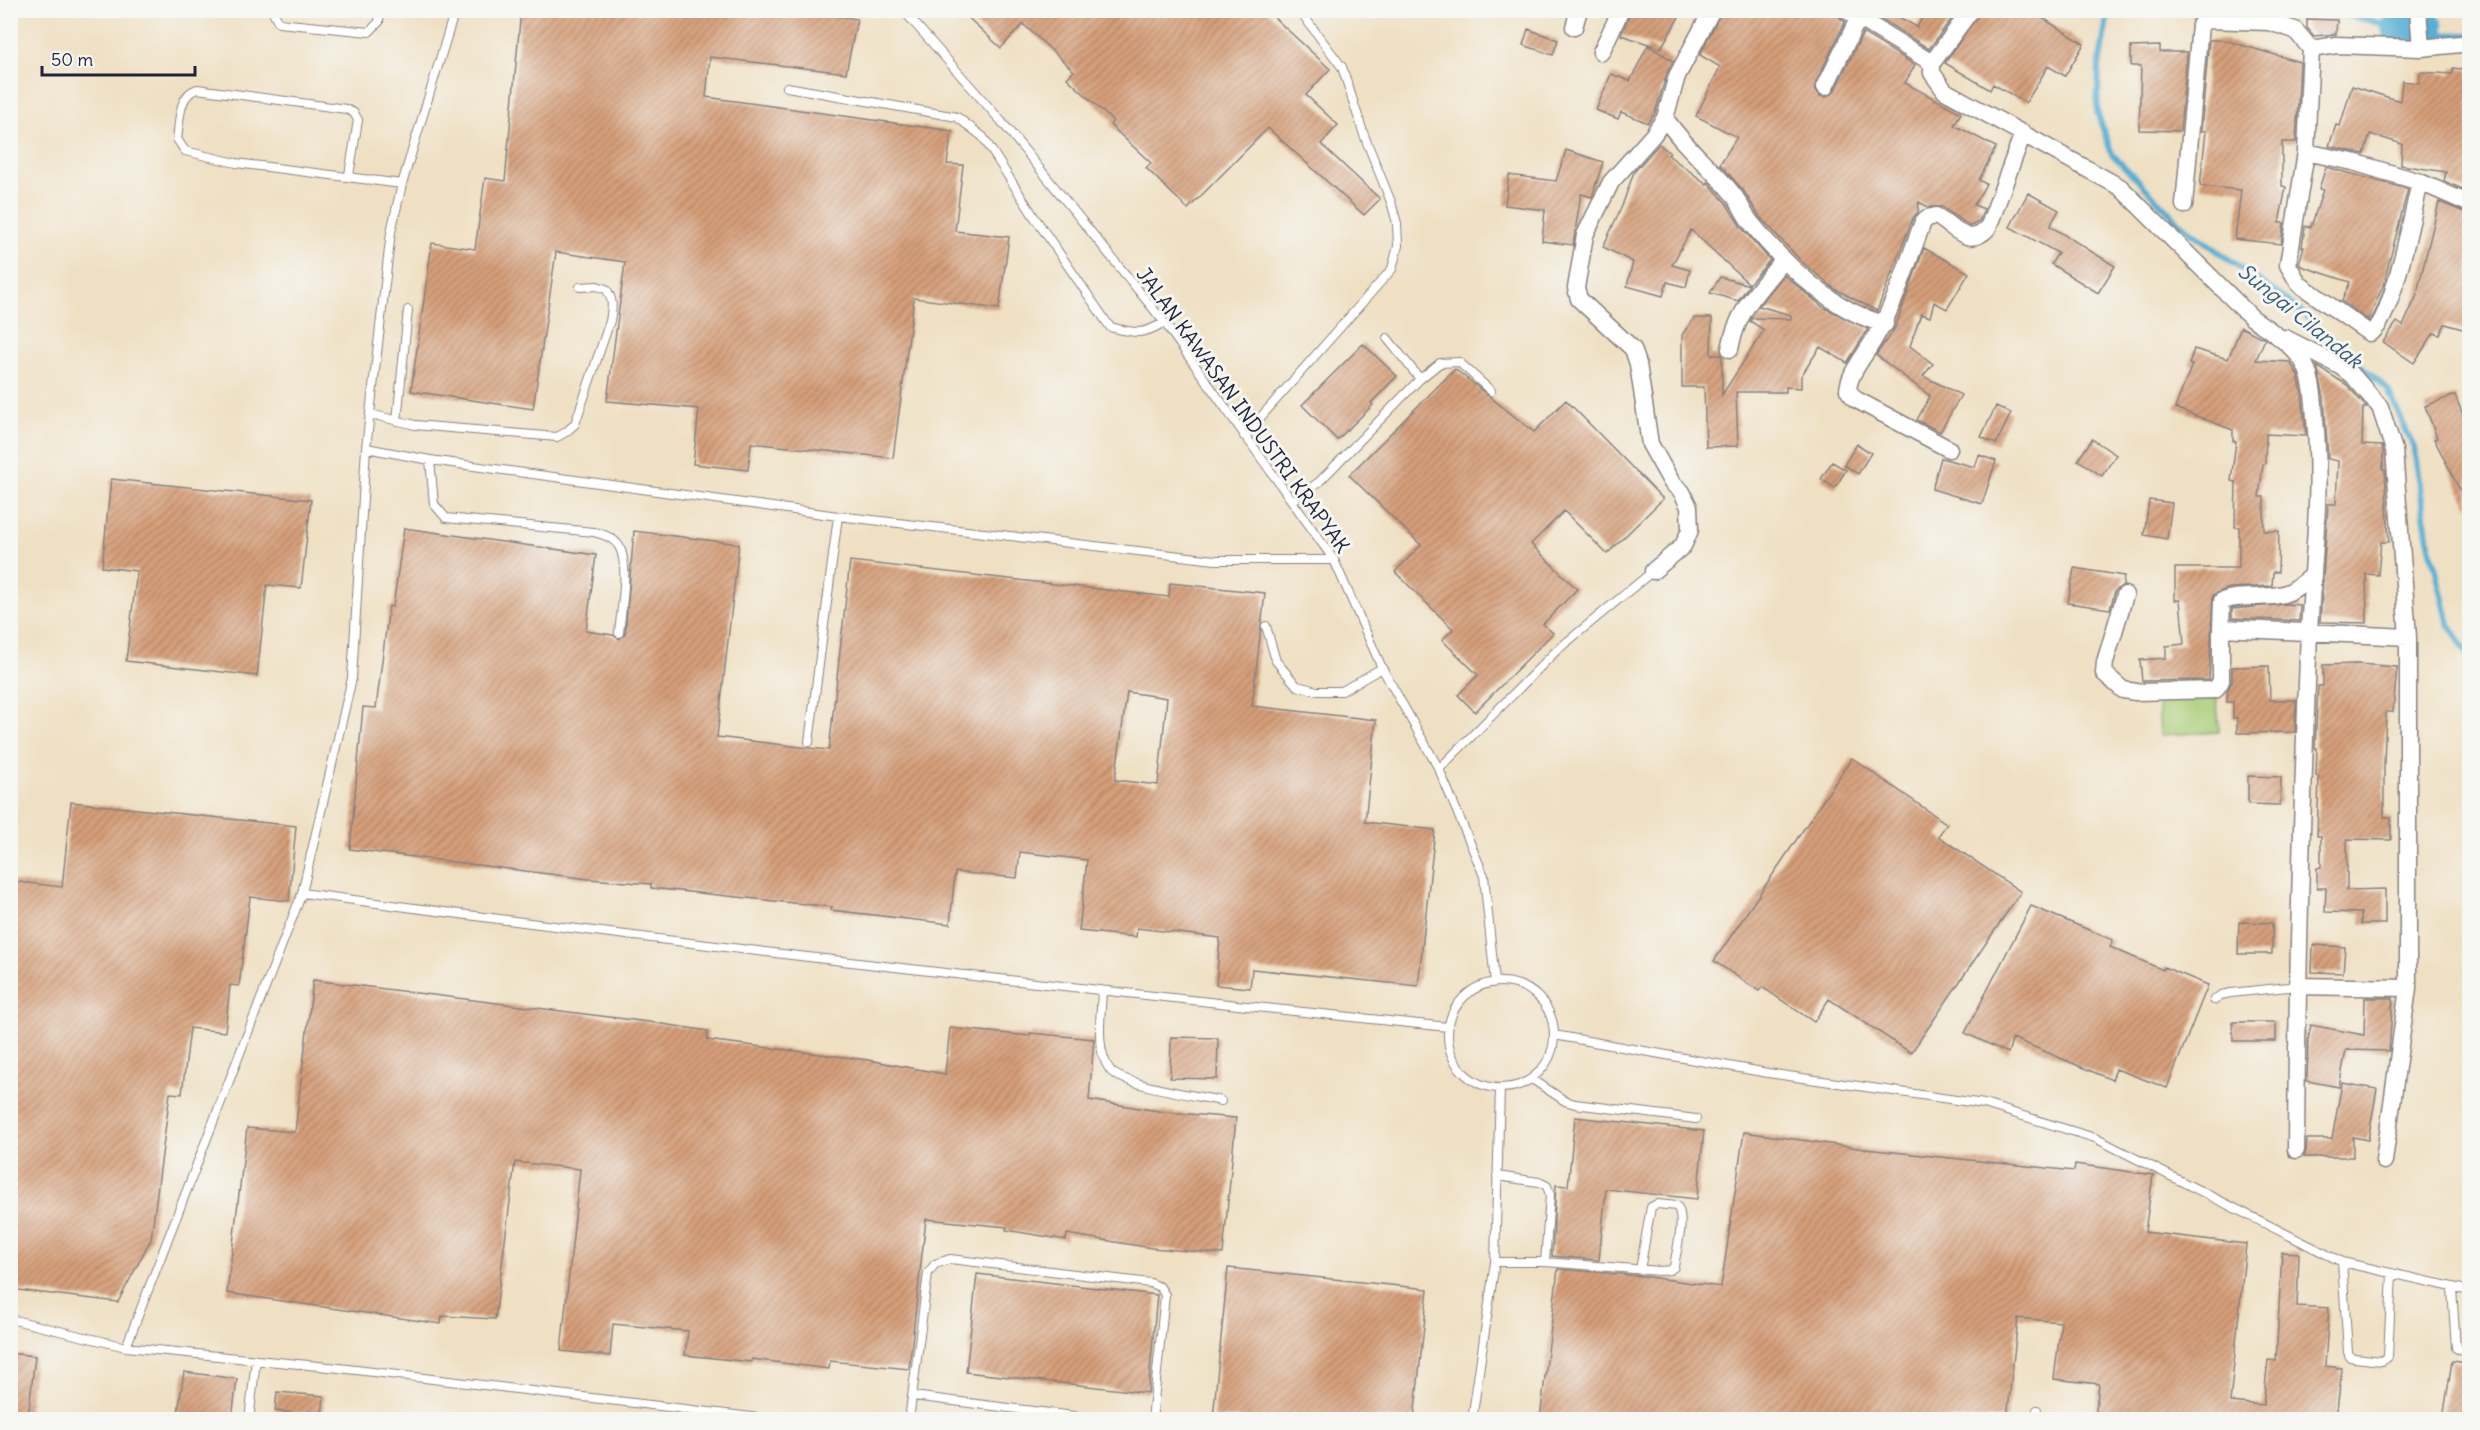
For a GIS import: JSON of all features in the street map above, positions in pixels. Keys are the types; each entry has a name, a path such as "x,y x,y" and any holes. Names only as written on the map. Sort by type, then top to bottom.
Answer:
{"street":[{"path":"1601,52 1621,10"},
{"path":"1653,571 1683,546 1690,530 1689,507 1682,492 1672,483 1650,444 1638,364 1633,349 1579,299 1576,288 1585,235 1611,182 1665,118 1677,76 1712,10"},
{"path":"1971,10 1932,63 1932,73 1945,91 2120,187 2251,317 2275,334 2340,366 2367,391 2385,417 2394,450 2408,637 2408,988 2384,1161"},
{"path":"2418,11 2421,45"},
{"path":"1825,87 1852,14 1932,63"},
{"path":"2184,205 2200,25 2207,20 2269,22 2295,30 2311,49 2307,152 2288,265 2299,284 2369,333 2377,329 2388,307 2420,182"},
{"path":"2311,49 2336,45 2469,43"},
{"path":"1665,118 1676,134 1734,195 1750,222 1783,261 1847,310 1885,324"},
{"path":"1949,448 1855,399 1848,390 1852,375 1885,324 1923,222 1927,218 1936,216 1965,236 1976,238 1981,236 1988,228 2023,134"},
{"path":"2307,152 2353,162 2420,182 2469,204"},
{"path":"1730,349 1737,321 1751,299 1783,261"},
{"path":"2275,334 2304,365 2313,395 2319,454 2297,986 2296,1150"},
{"path":"2125,595 2105,662 2104,673 2123,690 2136,692 2215,690 2220,687 2221,681 2222,601 2231,597 2281,594 2313,576"},
{"path":"2220,628 2408,637"},
{"path":"2297,986 2408,988"}],"lane":[{"path":"272,10 279,23 369,32 379,22 380,10"},
{"path":"126,1347 302,893 352,678 366,448 392,232 402,184 455,10"},
{"name":"JALAN KAWASAN INDUSTRI KRAPYAK","path":"903,10 1001,121 1164,322 1334,560 1382,668 1439,769 1484,876 1495,982"},
{"path":"1244,436 1392,269 1398,246 1397,223 1391,202 1364,135 1342,67 1299,10"},
{"path":"787,87 957,117 983,136 1033,215 1110,327 1133,333 1150,332 1164,322"},
{"path":"349,176 358,120 354,113 346,109 198,89 189,92 184,98 177,139 185,151 236,163 402,184"},
{"path":"370,414 416,425 557,437 566,432 574,424 610,321 612,309 612,300 606,289 597,286 580,287"},
{"path":"397,421 408,310"},
{"path":"1387,338 1420,379"},
{"path":"1292,501 1319,482 1420,379 1440,363 1459,362 1491,391"},
{"path":"366,448 430,460 838,516 1215,560 1334,560"},
{"path":"430,460 434,504 446,518 594,532 611,538 619,546 624,570 619,633"},
{"path":"809,742 838,516"},
{"path":"1439,769 1556,651 1653,571"},
{"path":"1266,626 1276,661 1297,686 1317,691 1341,691 1382,668"},
{"path":"302,893 1102,992 1448,1027"},
{"path":"1495,982 1513,983 1529,990 1543,1002 1551,1018 1554,1035 1552,1052 1544,1067 1532,1079 1516,1086 1500,1088 1482,1085 1466,1076 1455,1062 1448,1045 1448,1027 1454,1010 1464,997 1478,987 1495,982"},
{"path":"2214,1000 2221,995 2231,993 2297,986"},
{"path":"1102,992 1100,1026 1103,1053 1110,1070 1127,1081 1221,1101"},
{"path":"1554,1035 1768,1073 1984,1104 2095,1138 2342,1262 2469,1291"},
{"path":"1532,1079 1565,1101 1575,1104 1696,1119"},
{"path":"1472,1419 1495,1262 1500,1088"},
{"path":"1497,1176 1539,1182 1547,1186 1550,1195 1545,1262"},
{"path":"1495,1262 1545,1262 1640,1270 1670,1270 1674,1267 1680,1229 1680,1214 1677,1206 1657,1204 1651,1207 1640,1270"},
{"path":"909,1419 928,1273 935,1264 950,1259 1150,1283 1160,1287 1165,1295 1152,1419"},
{"path":"2342,1262 2350,1357 2382,1361 2388,1357 2392,1273"},
{"path":"2452,1288 2456,1348 2469,1355"},
{"path":"10,1319 126,1347 778,1419"},
{"path":"249,1419 256,1360"},
{"path":"913,1396 1106,1419"}],"green space":[{"path":"2217,698 2219,732 2160,735 2158,701"}],"building":[{"path":"521,10 800,10 857,19 846,73 710,57 706,97 952,131 947,164 963,165 955,231 1009,237 999,309 914,298 893,458 751,443 748,470 693,464 699,409 607,401 625,262 556,252 533,409 411,391 432,243 475,249 485,178 505,181"},
{"path":"960,10 1266,10 1330,69 1306,95 1338,125 1321,144 1380,199 1364,215 1268,128 1188,209 1146,168 1151,163 1110,125 1113,121 1067,78 1074,71 1023,24 1001,48"},
{"path":"1631,10 1683,10 1661,48 1621,35"},
{"path":"1722,10 1836,10 1837,15 1845,22 1816,82 1815,88 1820,96 1826,97 1834,92 1863,33 1915,65 1905,83 1961,113 1954,125 1996,147 1979,180 1986,184 1974,205 1984,209 1979,222 1970,226 1942,207 1928,207 1919,202 1918,212 1913,218 1877,311 1835,289 1802,262 1760,217 1743,190 1720,164 1737,137 1696,116 1720,67 1700,55"},
{"path":"1867,10 1886,10 1917,27 1927,10 1958,10 1929,49"},
{"path":"1981,10 2030,10 2084,44 2065,76 2048,66 2026,103 1993,84 1990,90 1945,63"},
{"path":"2307,19 2337,20 2336,34 2314,36 2307,28"},
{"path":"1528,29 1558,40 1553,55 1523,45"},
{"path":"2209,40 2224,40 2300,62 2296,142 2282,142 2282,186 2286,187 2279,223 2284,223 2281,244 2235,239 2241,190 2200,186 2206,131 2201,131"},
{"path":"1648,45 1673,61 1655,113 1648,123 1621,112 1618,119 1596,110 1611,74 1630,81"},
{"path":"2160,46 2160,52 2187,52 2180,131 2139,130 2141,66 2131,66 2131,47"},
{"path":"2453,68 2469,70 2469,192 2444,181 2446,172 2401,165 2402,144 2370,134 2364,154 2329,146 2336,125 2340,126 2352,86 2400,101 2402,81 2419,83 2420,72 2452,74"},
{"path":"1659,144 1670,153 1668,155 1707,184 1708,182 1726,203 1741,227 1770,260 1749,284 1691,230 1672,265 1690,270 1686,287 1667,282 1663,296 1627,286 1633,262 1603,247 1622,206 1634,172"},
{"path":"1566,150 1603,162 1592,197 1581,194 1573,245 1542,241 1545,210 1505,205 1509,175 1556,181"},
{"path":"2326,167 2408,189 2383,286 2368,320 2342,301 2350,282 2301,266 2299,263 2304,247 2302,247 2305,226 2311,227 2323,190 2319,189"},
{"path":"2028,193 2059,210 2050,226 2115,266 2098,293 2051,264 2058,253 2010,227"},
{"path":"2439,202 2469,214 2469,331 2445,324 2440,335 2434,333 2414,363 2383,342 2397,322 2403,326 2416,297"},
{"path":"1924,248 1969,273 1947,309 1934,302 1930,317 1921,314 1910,346 1933,364 1923,376 1961,395 1940,432 1917,420 1930,396 1876,355 1895,328"},
{"path":"1784,275 1823,307 1868,329 1847,363 1820,347 1801,376 1801,388 1786,387 1786,392 1736,392 1738,446 1706,447 1704,387 1682,387 1682,335 1694,318 1712,318 1711,355 1722,355 1722,395 1764,330 1750,321 1752,318 1791,319 1791,315 1759,306"},
{"path":"1720,277 1749,285 1738,301 1710,293"},
{"path":"2241,327 2265,339 2256,360 2290,362 2298,375 2302,393 2306,436 2266,434 2265,464 2263,464 2259,497 2264,497 2264,531 2279,531 2278,572 2273,572 2272,586 2229,588 2213,595 2209,680 2142,681 2140,660 2166,658 2166,646 2184,644 2180,600 2175,600 2175,568 2239,568 2239,527 2235,527 2236,482 2231,481 2236,441 2233,441 2233,430 2175,408 2192,365 2189,364 2194,349 2228,359"},
{"path":"1363,344 1397,376 1371,403 1373,405 1337,440 1302,405"},
{"path":"2317,366 2347,385 2367,408 2363,408 2362,445 2382,446 2383,451 2389,542 2381,542 2378,575 2366,574 2367,623 2320,622 2328,504 2336,504 2338,461 2328,459 2324,397"},
{"path":"1455,369 1534,432 1566,400 1663,499 1607,554 1564,511 1531,544 1577,589 1543,624 1553,633 1475,712 1458,695 1478,675 1442,640 1453,629 1395,572 1421,545 1349,475"},
{"path":"2455,395 2469,430 2469,508 2434,439 2437,438 2425,406"},
{"path":"1996,406 2011,413 1996,444 1981,437"},
{"path":"2092,439 2116,455 2102,476 2078,460"},
{"path":"1857,444 1871,453 1858,474 1844,465"},
{"path":"1979,455 1996,461 1982,504 1932,489 1941,458 1975,467"},
{"path":"1832,462 1846,470 1835,488 1821,479"},
{"path":"111,479 311,500 301,588 267,585 257,676 126,661 137,571 102,567"},
{"path":"2149,500 2172,503 2167,539 2144,535"},
{"path":"404,528 596,555 586,631 613,635 619,639 625,634 634,531 739,544 717,737 829,750 850,561 1169,597 1170,583 1265,593 1252,706 1376,720 1365,822 1435,830 1418,986 1252,969 1250,988 1216,985 1220,938 1137,928 1136,937 1079,931 1087,860 1020,852 1017,878 955,872 950,924 831,910 832,907 651,888 651,884 589,879 350,849 363,707 376,708 389,606 393,607","holes":["1127,692 1167,698 1158,785 1115,780"]},
{"path":"2074,568 2124,576 2123,585 2115,591 2110,609 2068,603"},
{"path":"2286,604 2300,605 2299,621 2232,618 2232,609"},
{"path":"2358,664 2397,667 2393,712 2386,712 2384,764 2384,817 2391,817 2391,840 2347,839 2347,890 2385,889 2385,924 2361,924 2361,913 2325,912 2326,888 2317,888 2317,868 2321,867 2321,836 2317,836 2319,777 2316,776 2317,748 2315,748 2318,686 2323,686 2323,665"},
{"path":"2269,666 2270,700 2296,700 2295,732 2237,733 2237,718 2233,718 2233,702 2227,702 2227,692 2232,681 2232,667"},
{"path":"1852,758 1947,824 1938,836 2021,892 1911,1053 1829,999 1814,1022 1762,987 1759,991 1714,961"},
{"path":"2248,776 2281,777 2280,805 2248,804"},
{"path":"71,802 296,826 289,901 250,897 239,986 230,985 225,1032 190,1028 182,1094 170,1093 151,1239 118,1302 10,1289 10,881 62,887"},
{"path":"2031,906 2113,940 2110,947 2163,970 2164,967 2208,985 2167,1088 2116,1069 2112,1080 2013,1038 2008,1053 1965,1033"},
{"path":"2239,922 2272,923 2272,954 2238,954"},
{"path":"2313,945 2345,947 2343,973 2312,972"},
{"path":"313,980 649,1022 708,1031 707,1040 868,1060 945,1074 950,1028 1030,1036 1030,1033 1094,1039 1089,1100 1165,1112 1236,1118 1223,1254 1152,1248 1067,1234 1066,1240 1006,1230 1007,1227 926,1219 909,1369 830,1361 829,1369 752,1359 751,1362 685,1355 688,1331 613,1324 610,1356 561,1351 580,1169 515,1162 495,1319 442,1316 441,1324 227,1293 247,1128 295,1132"},
{"path":"2365,998 2393,998 2389,1051 2346,1050 2339,1087 2307,1081 2308,1040 2311,1025 2364,1035"},
{"path":"2233,1022 2276,1022 2276,1041 2233,1041"},
{"path":"1171,1037 1218,1038 1217,1079 1170,1078"},
{"path":"2342,1083 2377,1089 2368,1140 2353,1137 2353,1157 2304,1157 2307,1139 2332,1139"},
{"path":"1575,1117 1704,1131 1697,1199 1606,1189 1599,1260 1552,1256 1556,1185 1568,1186"},
{"path":"1744,1132 1865,1149 2074,1171 2075,1164 2153,1175 2145,1232 2246,1244 2230,1402 2263,1405 2268,1360 2276,1361 2282,1252 2299,1253 2297,1306 2329,1308 2325,1366 2342,1368 2336,1419 2095,1419 2099,1384 2054,1379 2061,1322 2018,1318 2007,1419 1540,1419 1558,1269 1642,1276 1721,1287"},
{"path":"1228,1268 1428,1289 1414,1419 1213,1418"},
{"path":"977,1274 1157,1295 1148,1393 966,1372"},
{"path":"10,1353 35,1356 28,1419 10,1419"},
{"path":"2452,1361 2469,1363 2469,1419 2443,1419"},
{"path":"184,1372 237,1379 232,1419 177,1419"},
{"path":"277,1392 324,1396 322,1415 275,1411"}],"waterway":[{"name":"Sungai Cilandak","path":"2112,10 2108,13 2099,66 2097,112 2112,154 2182,225 2300,311 2388,390 2414,448 2427,534 2449,624 2470,658"},
{"name":"Sungai Cilandak","path":"2321,10 2431,34 2470,35"},
{"name":"Sungai Cilandak","path":"2400,27 2425,29"}]}
